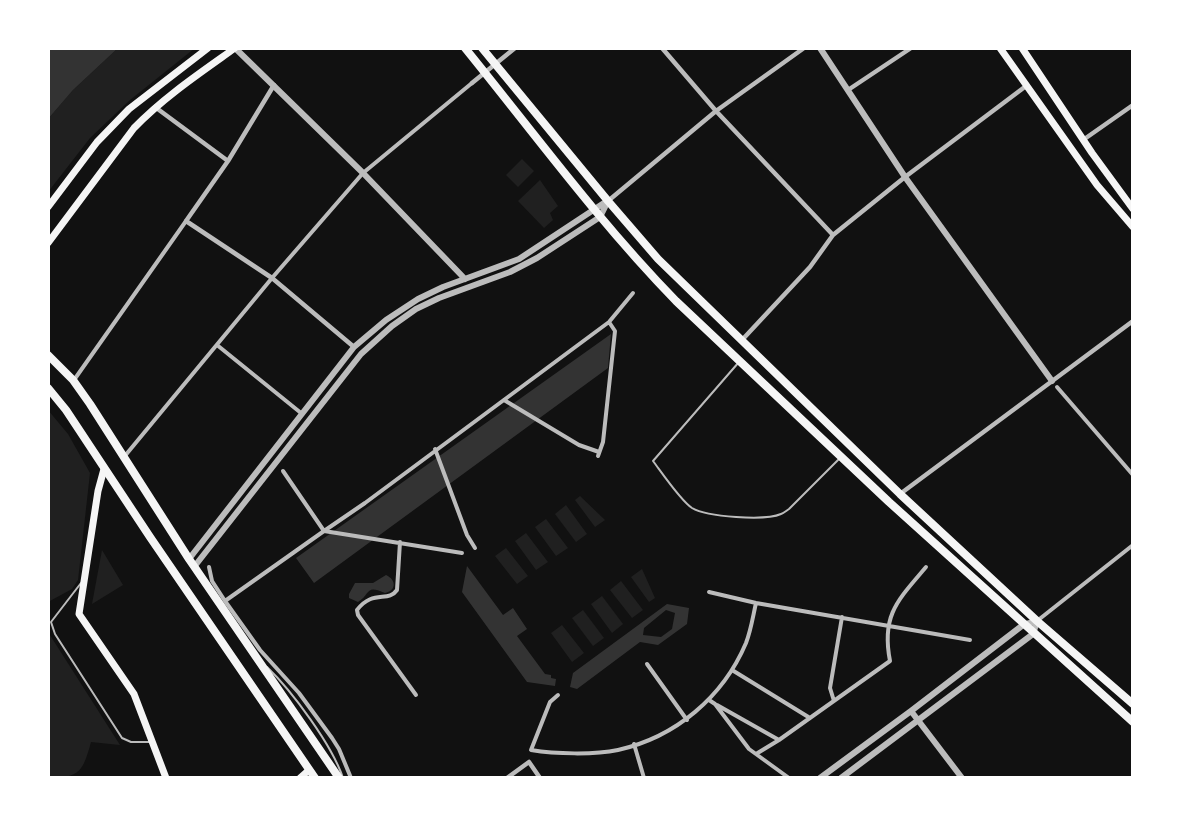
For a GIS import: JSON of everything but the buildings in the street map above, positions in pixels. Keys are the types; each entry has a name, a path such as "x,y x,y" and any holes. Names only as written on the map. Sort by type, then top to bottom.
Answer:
{"main road":[{"path":"48,207 98,142 129,109 208,48"},
{"path":"48,243 134,128 155,107 235,48"},
{"path":"465,48 600,217 645,269 841,457 1023,625 1133,722"},
{"path":"482,48 658,259 900,494 1037,621 1133,704"},
{"path":"1000,48 1097,185 1133,227"},
{"path":"1022,48 1083,140 1133,209"},
{"path":"48,355 73,380 254,657 341,778"},
{"path":"48,388 66,410 315,778"},
{"path":"104,469 98,491 79,614 134,694 166,778"},
{"path":"300,778 309,770"}],"street":[{"path":"235,48 363,173 465,279"},
{"path":"124,457 272,278 363,173 515,48"},
{"path":"192,563 301,413 354,347 386,320 432,291 519,259 546,243 608,201 716,111 804,48"},
{"path":"820,48 905,177 1055,384 1133,475"},
{"path":"848,90 911,48"},
{"path":"664,49 716,111 833,235"},
{"path":"73,380 228,161 274,85"},
{"path":"742,340 810,267 833,235 905,177 1026,86"},
{"path":"1083,140 1133,105"},
{"path":"155,107 228,161"},
{"path":"192,563 361,354 392,326 416,309 439,298 523,266 600,217 608,201"},
{"path":"186,221 272,278 354,347"},
{"path":"225,601 365,503 609,322 633,293"},
{"path":"900,494 1055,384 1133,321"},
{"path":"504,400 598,454 603,442 615,331 609,322"},
{"path":"217,345 301,413"},
{"path":"435,449 467,535 475,548"},
{"path":"283,471 324,531 462,553"},
{"path":"400,542 397,590 388,597 370,598 357,610 358,615 416,695"},
{"path":"820,778 1023,625 1037,621 1133,544"},
{"path":"209,567 212,581 225,601 260,650 306,702 339,749 351,778"},
{"path":"756,754 890,661 887,626 901,595 926,567"},
{"path":"709,592 756,603 970,640"},
{"path":"558,695 550,702 531,750 561,753 617,750 687,720 709,700 732,670 747,641 756,603"},
{"path":"834,701 830,688 842,617"},
{"path":"841,778 1034,634 1037,621"},
{"path":"647,664 687,720"},
{"path":"732,670 810,718"},
{"path":"709,700 779,740"},
{"path":"715,704 749,749 789,778"},
{"path":"911,711 962,778"},
{"path":"634,744 644,778"},
{"path":"507,778 529,762 540,778"}],"lane":[{"path":"740,361 653,461 683,500 692,508 717,514 757,517 781,514 789,509 841,457"},
{"path":"85,579 51,622 55,634 122,738 131,742 152,742"}],"shaded area":[{"path":"48,48 118,48 73,90 48,119"},
{"path":"118,48 195,48 130,100 90,138 48,192 48,119 73,90"},
{"path":"522,159 534,171 518,187 506,175"},
{"path":"540,180 558,206 550,213 553,220 544,228 518,201"},
{"path":"611,334 608,368 314,583 296,558"},
{"path":"48,410 68,434 90,473 78,580 72,589 48,602"},
{"path":"580,496 605,520 595,527 575,500"},
{"path":"566,505 587,534 576,542 555,514"},
{"path":"546,519 568,548 556,556 535,527"},
{"path":"526,533 548,562 536,570 515,541"},
{"path":"506,548 528,576 517,584 495,556"},
{"path":"102,550 123,585 92,604"},
{"path":"467,566 503,615 513,608 527,629 517,636 545,674 556,679 555,686 527,682 462,592"},
{"path":"642,569 655,598 649,602 631,577"},
{"path":"386,575 390,577 394,585 389,592 374,589 358,602 349,598 355,583 373,583"},
{"path":"621,581 643,610 632,618 610,590"},
{"path":"602,596 623,624 612,633 591,604"},
{"path":"667,604 689,608 687,624 658,645 640,642 577,689 570,687 573,673","holes":["666,610 675,613 672,629 661,637 643,635 644,628"]},
{"path":"583,610 604,638 593,646 572,618"},
{"path":"562,625 584,653 572,662 551,633"},
{"path":"48,632 120,745 91,742 85,760 78,771 59,778 48,778"}]}
